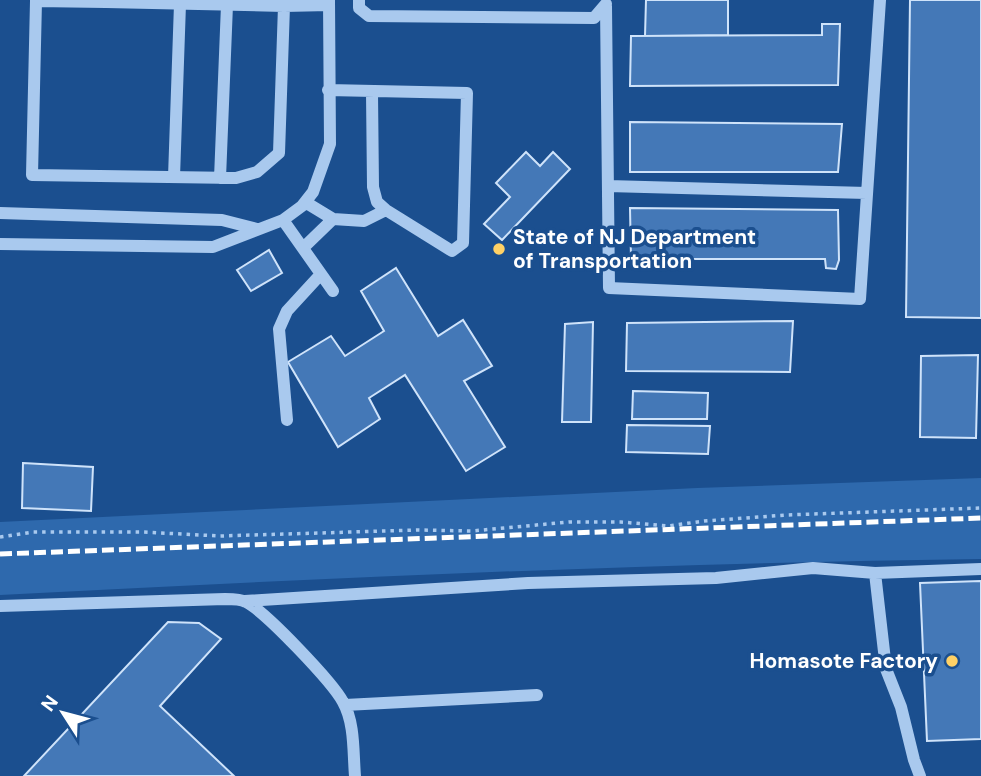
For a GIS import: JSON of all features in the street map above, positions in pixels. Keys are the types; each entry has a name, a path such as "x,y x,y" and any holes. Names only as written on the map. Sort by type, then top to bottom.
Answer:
{"lane":[{"path":"359,0 359,8 369,16 594,18 606,3"},
{"path":"606,3 609,288 860,299 880,0"},
{"path":"0,244 213,247 278,224 305,202 313,192 330,144 329,3 284,6 36,1 32,175 236,178 257,172 279,153 284,6"},
{"path":"174,177 180,4"},
{"path":"220,178 227,5"},
{"path":"328,90 467,93 463,243 452,251 377,202 373,187 372,93"},
{"path":"608,186 867,192"},
{"path":"305,202 333,219 363,221 386,210"},
{"path":"0,212 222,220 258,229"},
{"path":"303,248 333,219"},
{"path":"283,220 333,291"},
{"path":"286,420 279,329 287,311 321,274"},
{"path":"0,606 225,598 245,601 528,583 716,578 813,568 875,573 981,569"},
{"path":"875,573 886,669 901,707 920,776"},
{"path":"245,601 273,624 330,683 345,705 349,718 355,776"},
{"path":"345,705 537,695"}],"path":[{"path":"0,537 33,532 142,532 220,536 472,531 569,522 668,526 786,516 981,508"}],"shaded area":[{"path":"981,478 981,559 490,572 0,595 0,522 697,488"}],"building":[{"path":"646,0 728,0 728,35 645,36"},
{"path":"910,0 981,0 981,318 906,317"},
{"path":"822,24 840,24 838,85 630,86 631,36 822,35"},
{"path":"630,122 842,124 838,172 630,172"},
{"path":"526,152 540,166 553,152 570,169 502,240 484,224 510,197 496,183"},
{"path":"630,208 838,210 839,260 836,269 826,268 825,259 631,259"},
{"path":"269,250 282,273 251,291 237,270"},
{"path":"396,268 438,336 463,320 492,366 464,381 505,447 466,471 405,375 369,398 380,419 338,447 288,362 331,336 345,356 384,331 361,291"},
{"path":"793,321 790,372 626,371 627,323"},
{"path":"593,322 591,422 562,422 565,324"},
{"path":"978,355 976,438 920,437 921,356"},
{"path":"633,391 708,393 707,419 632,419"},
{"path":"627,425 710,426 708,454 626,452"},
{"path":"23,463 93,467 91,511 22,508"},
{"name":"Homasote Factory","path":"981,581 981,739 927,741 920,583"},
{"path":"168,622 199,623 221,639 160,706 234,776 24,776"}],"railway":[{"path":"0,554 981,518"}],"place":[{"name":"State of NJ Department of Transportation","path":"499,249"},
{"name":"Homasote Factory","path":"952,661"}]}
